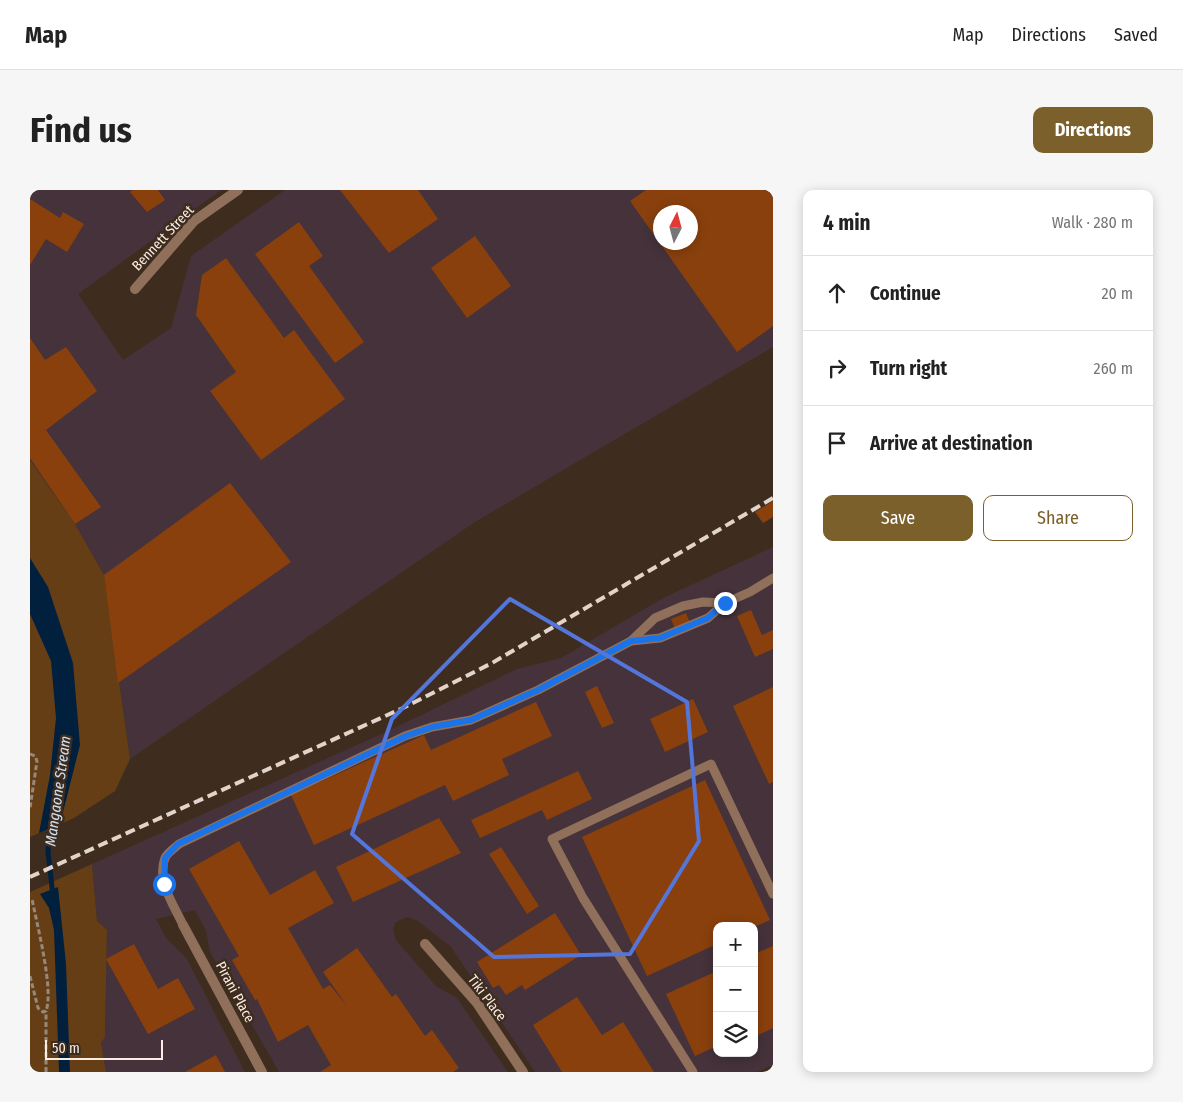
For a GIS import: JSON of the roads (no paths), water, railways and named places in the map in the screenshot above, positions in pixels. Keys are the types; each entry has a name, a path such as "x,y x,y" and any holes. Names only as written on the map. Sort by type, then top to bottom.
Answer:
{"street":[{"name":"Bennett Street","path":"135,289 194,221 238,190"},
{"name":"Pirani Place","path":"183,925 262,1072"},
{"name":"Tiki Place","path":"425,944 477,1003 522,1072"}],"lane":[{"path":"631,641 660,638 708,618 725,603 750,592 773,578"},
{"path":"183,925 164,884 163,876 165,858 178,844 406,736 432,727 471,720 538,690 631,641 655,618 684,606 703,602 725,603"},
{"path":"693,1072 583,898 552,839 710,764 773,894"}],"water":[{"path":"30,558 48,587 73,663 80,745 60,824 39,833 50,775 56,718 51,661 30,614"},
{"path":"58,887 66,964 70,1072 59,1072 54,930 49,908 40,894"}],"waterway":[{"name":"Mangaone Stream","path":"50,823 48,852 53,896"}],"railway":[{"path":"30,877 403,708 492,663 773,498"}]}
